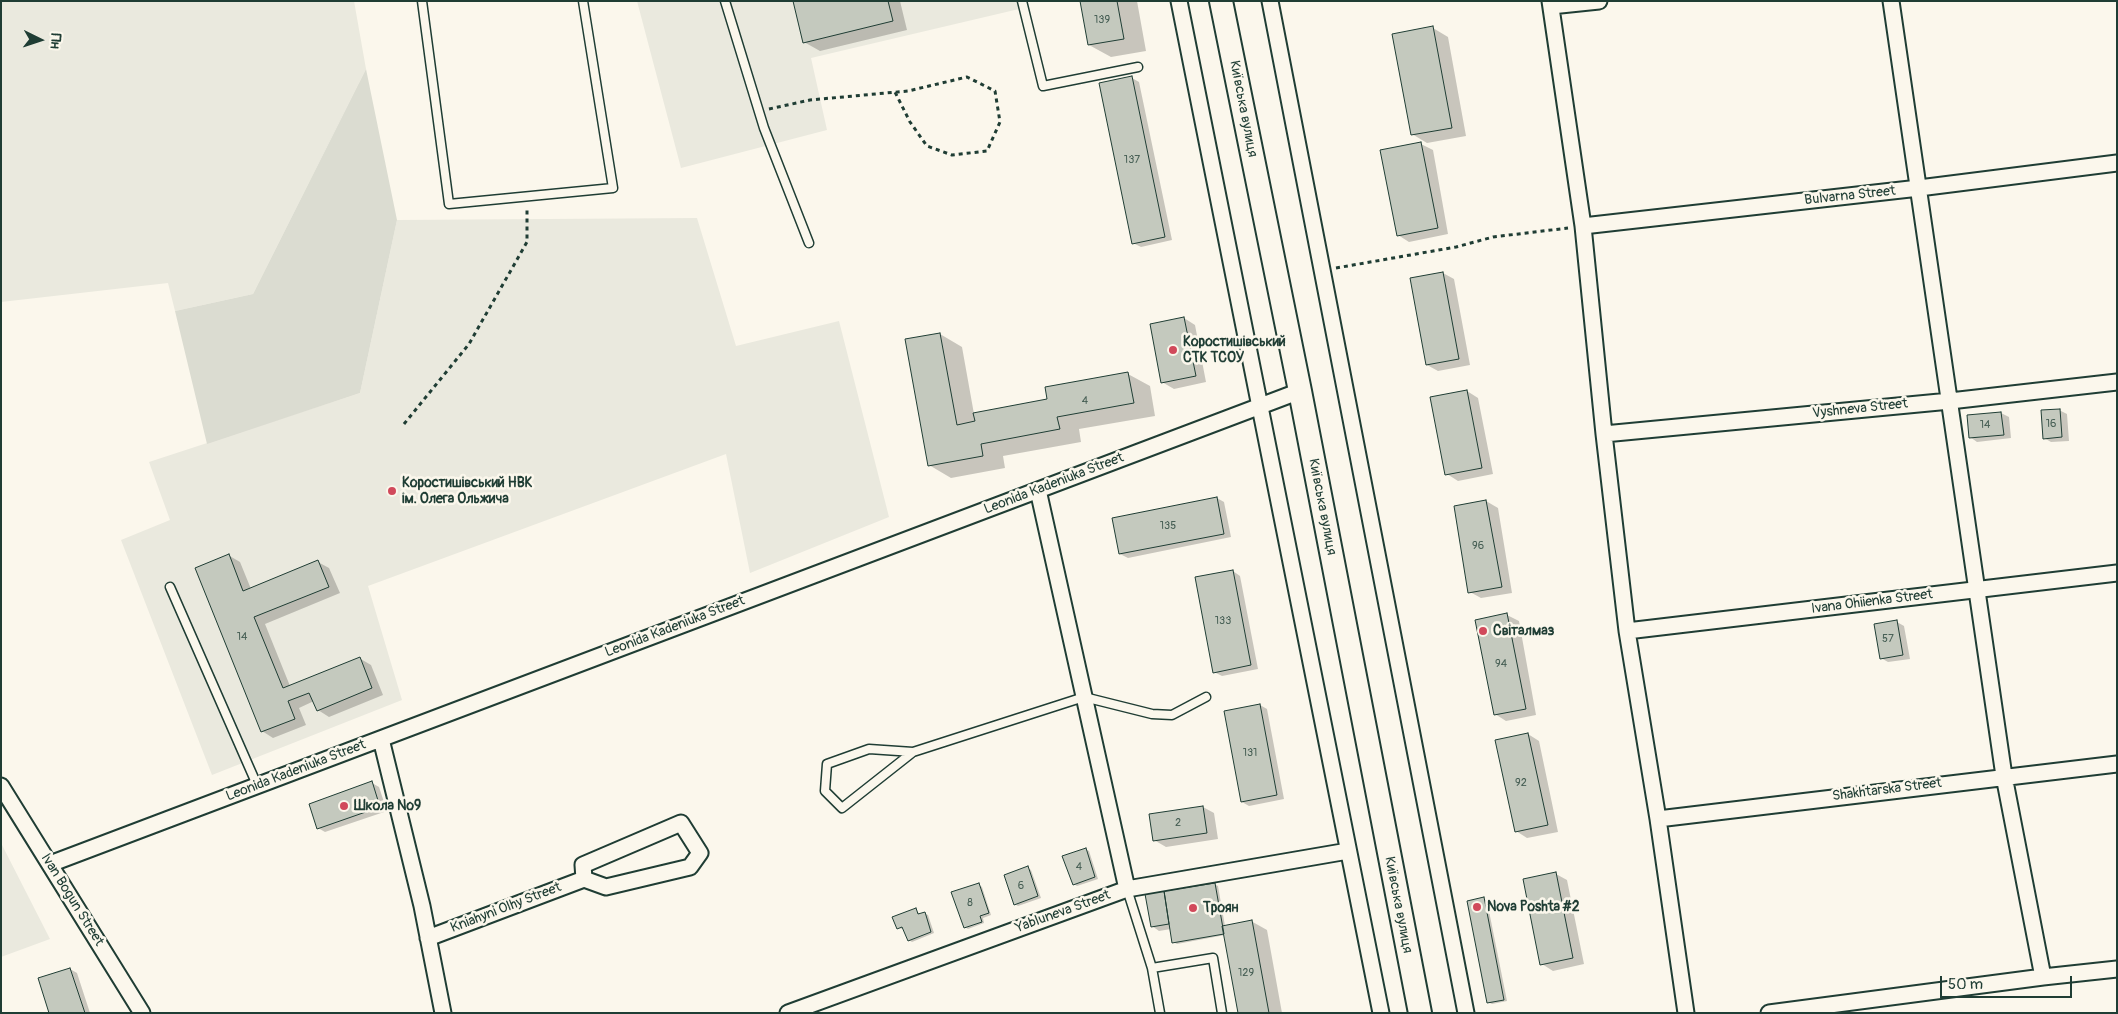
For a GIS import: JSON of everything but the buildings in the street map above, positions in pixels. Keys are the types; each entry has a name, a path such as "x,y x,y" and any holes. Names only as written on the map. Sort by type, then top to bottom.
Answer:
{"main road":[{"name":"Київська вулиця","path":"1222,1 1300,391 1420,1013"}],"street":[{"path":"1179,1 1381,1013"},
{"path":"1270,1 1320,270 1466,1013"},
{"path":"1599,1 1550,3 1583,226 1604,434 1627,632 1658,819 1686,1013"},
{"path":"1892,1 2004,776 2042,977"},
{"name":"Bulvarna Street","path":"1583,226 1919,188 2117,163"},
{"name":"Vyshneva Street","path":"1604,434 1950,401 2117,382"},
{"name":"Leonida Kadeniuka Street","path":"50,864 1300,391"},
{"path":"1038,490 1127,889"},
{"name":"Ivana Ohiienka Street","path":"1627,632 2117,573"},
{"path":"381,739 428,938 443,1013"},
{"name":"Shakhtarska Street","path":"1658,819 2004,776 2117,764"},
{"name":"Ivan Bogun Street","path":"1,786 142,1013"},
{"path":"680,822 700,853 690,867 606,888 584,879 582,865 680,822"},
{"name":"Yabluneva Street","path":"788,1013 1127,889 1348,851"},
{"name":"Kniahyni Olhy Street","path":"428,938 584,879"},
{"path":"1769,1013 2117,969"}],"lane":[{"path":"422,1 449,204 613,188 583,1"},
{"path":"726,1 759,111 809,243"},
{"path":"1022,1 1043,86 1138,67"},
{"path":"170,587 257,785"},
{"path":"913,752 869,748 827,764 825,791 842,808 913,752 1084,697 1152,714 1172,714 1206,696"},
{"path":"1127,889 1152,968 1160,1013"},
{"path":"1152,968 1213,958 1222,1013"}],"path":[{"path":"759,111 810,100 895,92 967,77 995,91 1000,122 987,151 952,155 927,146 910,122 895,92"},
{"path":"404,424 469,344 527,242 527,196"},
{"path":"1320,270 1456,247 1493,237 1583,226"}],"shaded area":[{"path":"1,1 354,1 366,69 253,294 175,311 168,283 1,302"},
{"path":"637,1 1017,1 1019,9 811,58 827,130 681,168"},
{"path":"366,69 397,220 360,393 207,444 175,311 253,294"},
{"name":"Коростишівський НВК ім. Олега Ольжича","path":"697,218 736,346 839,321 889,517 750,573 726,454 368,586 402,700 212,775 121,540 170,520 149,462 360,393 397,220"},
{"path":"1,843 50,939 1,957"}],"place":[{"name":"Коростишівський СТК ТСОУ","path":"1173,350"},
{"name":"Коростишівський НВК ім. Олега Ольжича","path":"392,491"},
{"name":"Світалмаз","path":"1483,631"},
{"name":"Школа №9","path":"344,806"},
{"name":"Nova Poshta #2","path":"1477,907"},
{"name":"Троян","path":"1193,908"}]}
